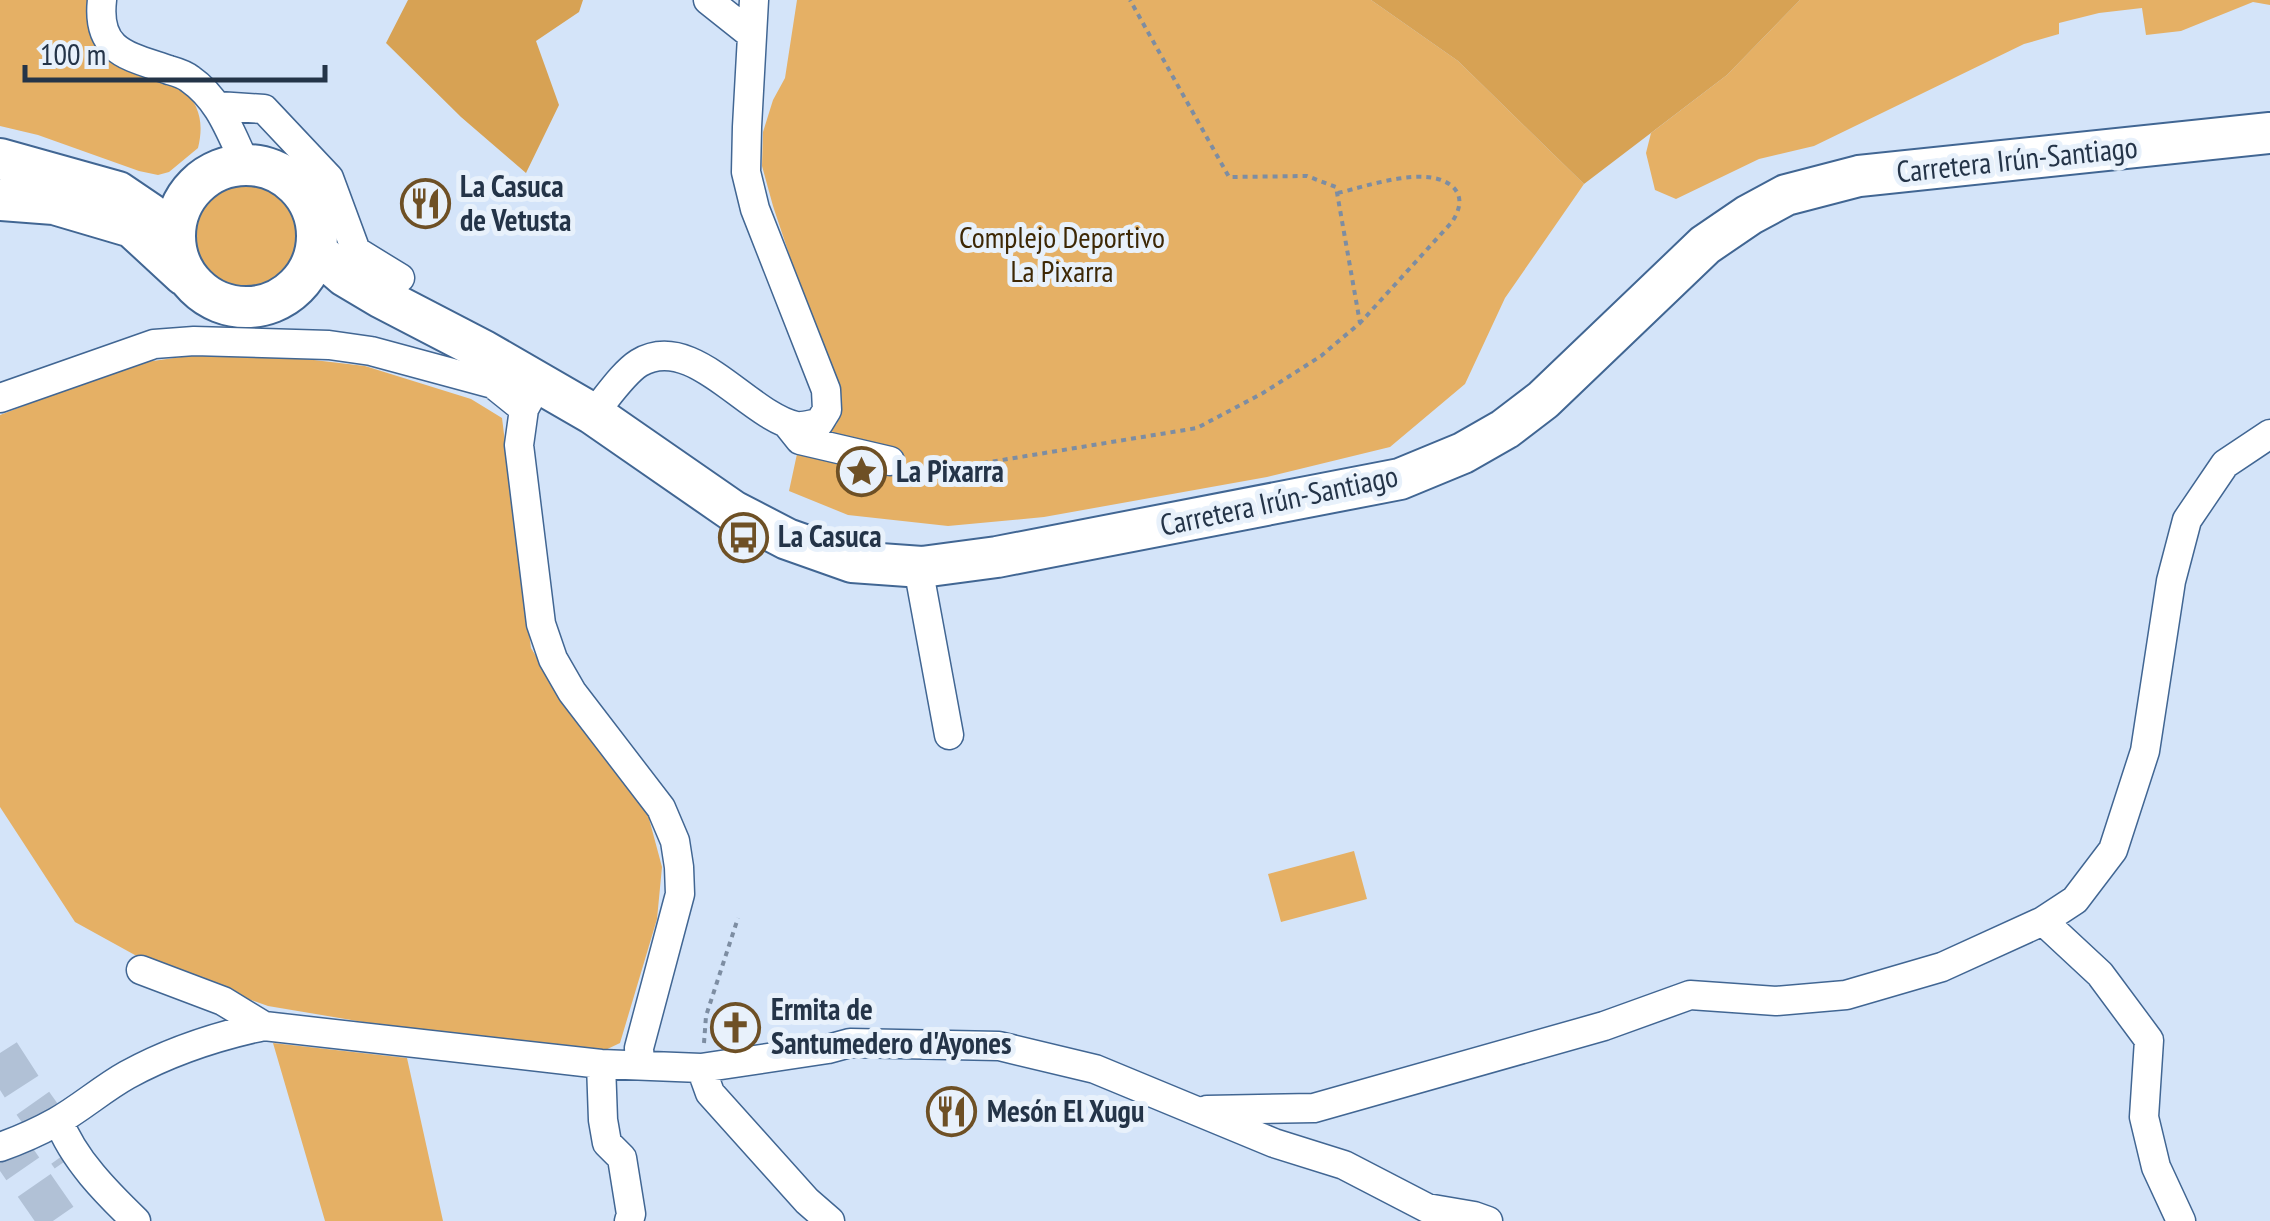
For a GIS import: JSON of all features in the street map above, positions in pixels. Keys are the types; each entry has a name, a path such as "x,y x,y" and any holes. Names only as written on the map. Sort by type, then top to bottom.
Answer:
{"highway":[{"name":"Carretera Irún-Santiago","path":"316,252 345,276 391,288 532,395 592,414 733,510 787,539 852,562 918,567 998,557 1400,478 1463,453 1542,400 1706,245 1786,195 1859,176 2270,133"},
{"path":"0,159 118,192 161,190 199,181 221,168 245,164 276,170 298,185 310,202 316,220 316,252 310,269 293,290 278,300 236,307 211,298 132,226 54,204 0,200"},
{"path":"189,280 178,259 176,218 183,200 199,181"},
{"path":"118,192 174,238"},
{"name":"Carretera Irún-Santiago","path":"293,290 391,288"}],"street":[{"path":"102,0 100,15 106,39 124,54 188,77 218,106 245,164"},
{"path":"708,0 752,35"},
{"path":"592,414 636,365 655,355 677,357 699,366 771,414 798,426 819,424 827,410 826,390 755,209 746,172 754,0"},
{"path":"218,106 264,110 314,151 329,178 356,251 391,288"},
{"path":"0,398 154,344 194,342 329,345 371,351 532,395 519,445 541,624 552,659 572,692 661,808 675,841 680,894 639,1048 640,1064"},
{"path":"784,420 800,440 890,461"},
{"path":"1194,1110 1314,1108 1604,1026 1690,994 1776,1001 1846,995 1942,967 2042,922 2075,900 2113,850 2144,750 2171,581 2187,520 2225,464 2270,434"},
{"path":"918,567 948,735"},
{"path":"2042,922 2100,974 2148,1040 2144,1117 2156,1167 2181,1221"},
{"path":"141,970 223,1001 264,1026"},
{"path":"0,1147 29,1137 125,1076 161,1058 264,1026 601,1064 701,1068 850,1043 1000,1046 1095,1070 1274,1143 1344,1165 1427,1208 1488,1221"},
{"path":"601,1064 607,1143 622,1158 629,1221"},
{"path":"701,1068 710,1094 830,1221"},
{"path":"59,1120 64,1136 90,1171 136,1221"}],"path":[{"path":"1130,0 1229,177 1307,176 1336,188 1360,323"},
{"path":"890,461 935,472 1197,428 1263,394 1320,356 1360,323 1452,222 1460,205 1458,192 1441,179 1404,177 1338,194"},
{"path":"701,1068 706,1016 738,918"}],"green space":[{"path":"0,0 90,0 90,23 188,94 199,115 198,148 169,172 158,175 0,126"},
{"name":"Complejo Deportivo La Pixarra","path":"797,0 1371,0 1458,61 1584,184 1505,298 1465,384 1390,447 1267,477 1044,517 948,526 848,515 789,491 800,440 836,425 842,413 762,166 763,132 785,78"},
{"path":"1800,0 2270,0 2270,5 2253,2 2181,31 2146,35 2142,8 2059,23 2059,34 2024,44 1814,146 1759,159 1676,199 1655,190 1646,153 1651,133 1727,75"},
{"path":"244,178 266,183 285,195 297,214 302,236 297,258 285,277 266,289 244,294 222,289 203,277 191,258 186,236 191,214 203,195 222,183"},
{"path":"254,353 365,366 471,399 502,418 531,648 556,689 647,811 662,867 657,919 620,1043 599,1053 405,1029 268,1006 153,965 75,922 0,807 0,415 132,364"},
{"path":"1354,851 1367,899 1281,922 1268,874"},
{"path":"273,1043 407,1058 443,1221 325,1221"}],"shaded area":[{"path":"408,0 583,0 579,12 536,41 559,105 526,173 461,117 386,43"},
{"path":"1371,0 1800,0 1727,75 1584,184 1458,61"}],"tunnel":[{"path":"0,1053 71,1157"},
{"path":"0,1136 59,1221"}],"place":[{"name":"La Casuca de Vetusta","path":"425,204"},
{"name":"La Pixarra","path":"861,472"},
{"name":"La Casuca","path":"743,537"},
{"name":"Ermita de Santumedero d'Ayones","path":"736,1027"},
{"name":"Mesón El Xugu","path":"952,1112"}]}
